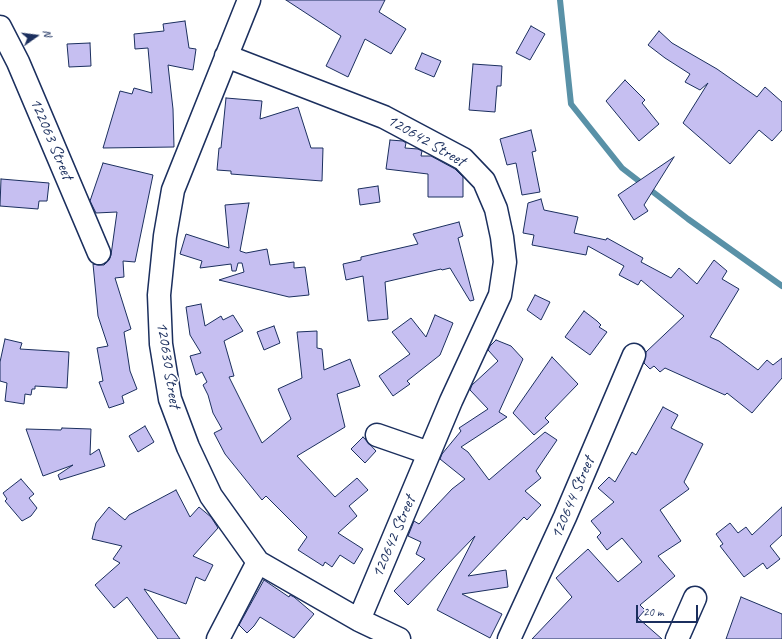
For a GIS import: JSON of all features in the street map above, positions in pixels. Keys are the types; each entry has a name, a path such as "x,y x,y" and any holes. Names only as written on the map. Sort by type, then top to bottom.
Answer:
{"street":[{"name":"120630 Street","path":"249,0 173,190 165,236 159,295 161,344 170,399 188,448 211,496 258,562 359,620 399,639"},
{"name":"122063 Street","path":"0,27 18,62 99,253"},
{"name":"120642 Street","path":"226,56 384,117 463,159 484,181 496,209 502,237 505,262 500,294 429,453 359,620"},
{"name":"120644 Street","path":"509,639 565,517 634,355"},
{"path":"377,435 429,453"},
{"path":"218,639 258,562"},
{"path":"677,639 695,598"}],"building":[{"path":"286,0 385,0 379,12 406,29 391,54 365,39 348,77 326,66 341,36"},
{"path":"185,21 189,48 196,49 193,70 168,65 173,109 174,147 103,148 120,91 132,94 134,88 152,93 148,48 135,49 134,34 164,31 163,24"},
{"path":"531,26 545,34 530,60 516,53"},
{"path":"659,31 672,43 717,69 757,97 765,87 782,102 782,130 772,141 759,130 730,164 683,123 708,83 700,90 685,82 690,74 648,45"},
{"path":"90,43 91,66 69,67 67,44"},
{"path":"422,53 441,61 434,77 415,69"},
{"path":"473,64 502,66 501,86 497,86 495,112 469,110"},
{"path":"625,80 645,100 642,103 659,124 639,141 606,101"},
{"path":"226,98 262,101 260,119 298,107 311,148 323,148 322,181 231,174 231,171 217,170 219,148 221,148"},
{"path":"531,130 536,151 532,152 540,192 522,195 516,163 507,165 500,139"},
{"path":"390,140 403,141 406,143 405,148 418,149 422,151 421,156 431,156 455,169 463,177 463,197 428,197 428,174 386,169"},
{"path":"674,157 644,205 648,211 634,220 618,195"},
{"path":"103,163 153,175 135,262 123,261 124,277 115,278 131,329 124,332 130,371 137,389 122,396 124,403 109,408 99,382 103,381 97,348 108,346 98,316 93,264 104,265 109,260 117,212 96,213 90,201"},
{"path":"1,179 49,183 47,201 39,201 38,209 0,206"},
{"path":"378,186 380,202 360,205 358,189"},
{"path":"541,199 544,210 578,217 574,233 606,240 607,238 643,258 641,262 671,278 679,268 697,284 714,260 727,271 722,279 739,289 710,337 719,341 758,370 767,360 773,365 782,358 782,378 752,413 727,393 725,395 665,368 660,372 654,366 650,369 644,363 646,352 684,316 641,280 638,285 619,275 624,266 588,246 586,255 532,245 534,235 523,233 528,203"},
{"path":"249,203 240,251 246,253 267,249 270,265 294,262 294,268 305,267 309,295 289,297 219,280 244,272 242,263 238,263 236,271 232,271 231,264 200,268 202,261 180,254 186,234 229,248 225,205"},
{"path":"459,222 463,236 458,238 474,300 470,301 450,268 441,269 385,282 388,319 368,321 363,276 346,280 343,264 361,260 361,257 418,244 413,234"},
{"path":"535,295 550,302 541,320 527,310"},
{"path":"201,304 205,326 221,316 223,320 233,315 243,331 224,341 234,376 229,377 262,443 291,419 278,389 302,378 297,332 317,331 317,348 322,349 324,370 350,359 360,386 337,394 345,427 297,456 335,497 357,478 368,490 349,506 357,516 338,533 363,549 354,564 340,555 332,567 325,562 323,566 298,550 307,537 266,496 262,500 225,454 214,433 222,429 213,413 208,395 203,385 207,382 202,372 196,375 190,356 201,353 190,335 186,307"},
{"path":"584,311 601,325 599,327 607,332 590,355 565,337"},
{"path":"435,315 453,323 440,355 407,381 410,384 393,396 379,376 410,354 392,332 411,318 426,337"},
{"path":"274,326 280,343 264,350 257,332"},
{"path":"5,339 22,343 20,349 69,352 67,388 35,386 35,389 32,389 31,395 25,394 24,404 5,401 7,383 0,381 0,362"},
{"path":"496,340 511,346 523,359 499,412 507,417 461,447 468,452 489,480 545,432 557,440 536,471 541,478 525,491 541,505 527,520 524,517 468,576 506,570 508,587 462,594 502,614 490,638 437,610 475,536 408,605 394,591 425,559 416,554 421,542 408,536 414,521 419,524 452,489 465,479 440,459 442,454 461,431 459,428 488,409 470,390 472,385 498,361 488,350"},
{"path":"552,357 578,384 545,418 549,422 534,435 513,413"},
{"path":"663,407 678,415 671,428 703,444 684,482 689,489 660,510 681,541 658,556 675,576 640,605 645,610 638,618 662,639 532,639 572,597 556,578 588,549 618,582 642,562 622,538 607,550 597,537 601,533 591,521 614,502 598,488 609,477 615,482 632,452 636,455"},
{"path":"145,426 154,442 138,452 129,436"},
{"path":"62,428 91,429 90,455 99,449 105,466 60,480 58,475 73,465 43,476 26,429 61,430"},
{"path":"363,437 376,451 365,463 351,449"},
{"path":"21,479 34,494 29,498 37,508 31,516 22,521 5,501 7,499 3,493"},
{"path":"176,490 190,517 199,507 211,517 218,528 193,556 213,565 205,581 196,577 186,604 144,589 180,639 158,639 127,597 114,608 95,585 120,563 113,559 122,546 92,539 96,523 109,507 125,520 129,515"},
{"path":"782,507 782,535 770,546 780,559 767,569 763,563 744,577 720,546 723,544 716,534 730,523 738,533 746,527 752,535"},
{"path":"264,580 289,597 290,595 294,597 314,614 294,638 260,617 247,633 239,625"},
{"path":"741,597 782,614 782,639 726,639"}],"waterway":[{"path":"560,0 571,104 622,168 688,219 782,286"}]}
